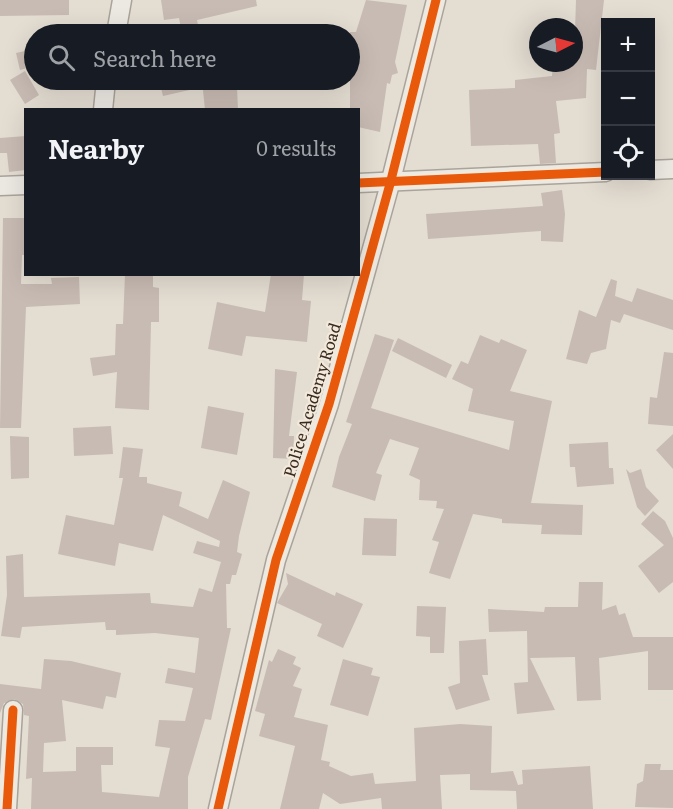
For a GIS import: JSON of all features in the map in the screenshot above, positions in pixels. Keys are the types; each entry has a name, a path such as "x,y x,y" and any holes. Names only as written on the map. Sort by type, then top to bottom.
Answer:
{"street":[{"path":"118,24 122,0"},
{"name":"Police Academy Road","path":"218,809 276,560 329,404 390,184 435,0"},
{"path":"103,108 105,90"},
{"path":"655,170 673,169"},
{"path":"360,183 390,184 601,172"},
{"path":"0,186 24,185"},
{"path":"7,809 13,710"}],"building":[{"path":"0,0 69,0 69,15 0,16"},
{"path":"161,0 256,0 257,6 197,20 198,24 180,24 179,18 164,20"},
{"path":"366,0 407,5 395,62 398,73 392,75 390,84 387,83 380,132 360,127 360,108 350,108 350,90 360,90 358,24"},
{"path":"576,0 604,0 596,70 587,69 586,98 556,101 560,133 554,134 556,163 540,164 538,144 471,146 469,90 515,88 515,80 552,76 552,72 583,72 583,18 575,18"},
{"path":"24,51 24,69 20,70 16,53"},
{"path":"24,72 24,90 36,90 39,95 25,104 10,80"},
{"path":"162,90 189,90 163,96"},
{"path":"203,90 237,90 238,108 205,108"},
{"path":"24,136 24,170 9,172 7,153 0,153 0,138"},
{"path":"562,190 565,214 563,242 541,241 541,231 428,239 426,214 543,206 541,193"},
{"path":"3,218 24,218 21,284 52,284 51,278 79,277 80,304 26,307 21,428 0,428"},
{"path":"125,276 153,276 153,287 159,288 159,322 151,322 149,410 115,408 117,372 93,376 90,358 115,355 116,324 123,324"},
{"path":"271,276 304,276 302,300 311,301 307,342 246,336 242,356 208,349 217,302 265,312"},
{"path":"611,279 617,281 615,296 632,302 637,288 673,300 673,330 624,314 620,323 611,320 606,349 591,353 587,364 566,359 579,310 596,317"},
{"path":"375,334 394,340 371,408 509,450 514,421 468,411 473,389 452,379 461,361 468,364 480,335 499,343 501,339 527,350 510,391 552,401 531,503 583,505 582,535 541,534 542,525 502,523 502,519 473,514 450,579 429,573 439,542 432,540 444,509 436,508 437,501 419,500 420,480 409,475 419,448 390,439 376,473 382,475 375,501 332,487 339,457 352,424 346,422"},
{"path":"398,338 452,365 446,378 392,351"},
{"path":"664,352 673,353 673,426 648,424 650,397 657,398"},
{"path":"275,369 297,372 289,436 294,436 293,459 273,458"},
{"path":"208,406 244,413 237,455 201,448"},
{"path":"111,426 113,454 74,456 73,428"},
{"path":"673,434 673,469 656,450"},
{"path":"10,436 29,437 29,478 11,479"},
{"path":"608,442 609,468 613,468 614,484 577,487 575,467 570,467 569,444"},
{"path":"123,447 143,449 139,477 147,477 147,483 182,492 179,506 208,519 223,480 250,492 239,536 237,552 242,554 236,575 232,575 230,584 226,584 227,628 231,628 211,720 205,719 188,777 188,809 31,809 32,778 26,779 29,716 24,715 23,704 14,699 4,703 0,713 0,684 41,689 44,659 71,661 121,673 116,698 106,696 103,709 62,700 66,741 44,743 43,772 76,771 76,747 113,747 113,765 101,765 102,792 159,797 170,748 155,746 159,720 185,721 193,688 165,683 168,668 195,673 199,638 155,633 116,635 116,630 106,630 105,622 22,627 20,638 1,636 7,595 6,556 23,554 24,597 150,593 151,603 193,607 199,588 212,592 221,562 193,553 197,541 219,547 220,541 163,515 153,551 119,543 115,566 58,554 66,515 114,525 123,478 119,478"},
{"path":"626,469 630,473 641,469 646,487 659,501 645,516 637,507"},
{"path":"653,511 665,521 673,538 673,582 659,593 638,566 664,545 641,524"},
{"path":"364,518 397,519 396,556 362,555"},
{"path":"286,573 335,596 336,592 363,604 343,648 317,636 322,624 277,603 288,584"},
{"path":"579,582 603,582 602,610 616,605 619,615 625,613 633,637 673,637 673,690 648,690 648,651 599,658 601,700 577,701 575,657 530,658 555,710 517,714 514,683 528,682 527,631 489,632 488,609 544,612 545,607 578,607"},
{"path":"417,606 446,607 444,653 430,653 430,637 416,636"},
{"path":"486,639 488,675 482,675 490,700 456,710 448,687 460,683 459,641"},
{"path":"278,649 296,657 293,664 301,668 293,686 302,689 294,717 328,725 321,760 330,762 329,766 351,776 373,773 375,784 416,781 414,728 460,724 492,726 491,773 513,771 518,785 523,784 522,770 590,766 593,809 517,809 516,791 470,790 470,774 440,775 442,809 382,809 381,798 340,804 323,793 319,809 280,809 295,746 259,736 265,714 255,711 269,660 272,662"},
{"path":"343,659 373,668 371,675 380,677 368,716 330,705"},
{"path":"645,764 661,764 660,770 673,770 673,808 635,807 637,784 643,781"}],"cycle path":[{"path":"218,809 276,560 329,404 390,184 436,0"},
{"path":"360,183 601,172"},
{"path":"7,809 13,710"}]}
